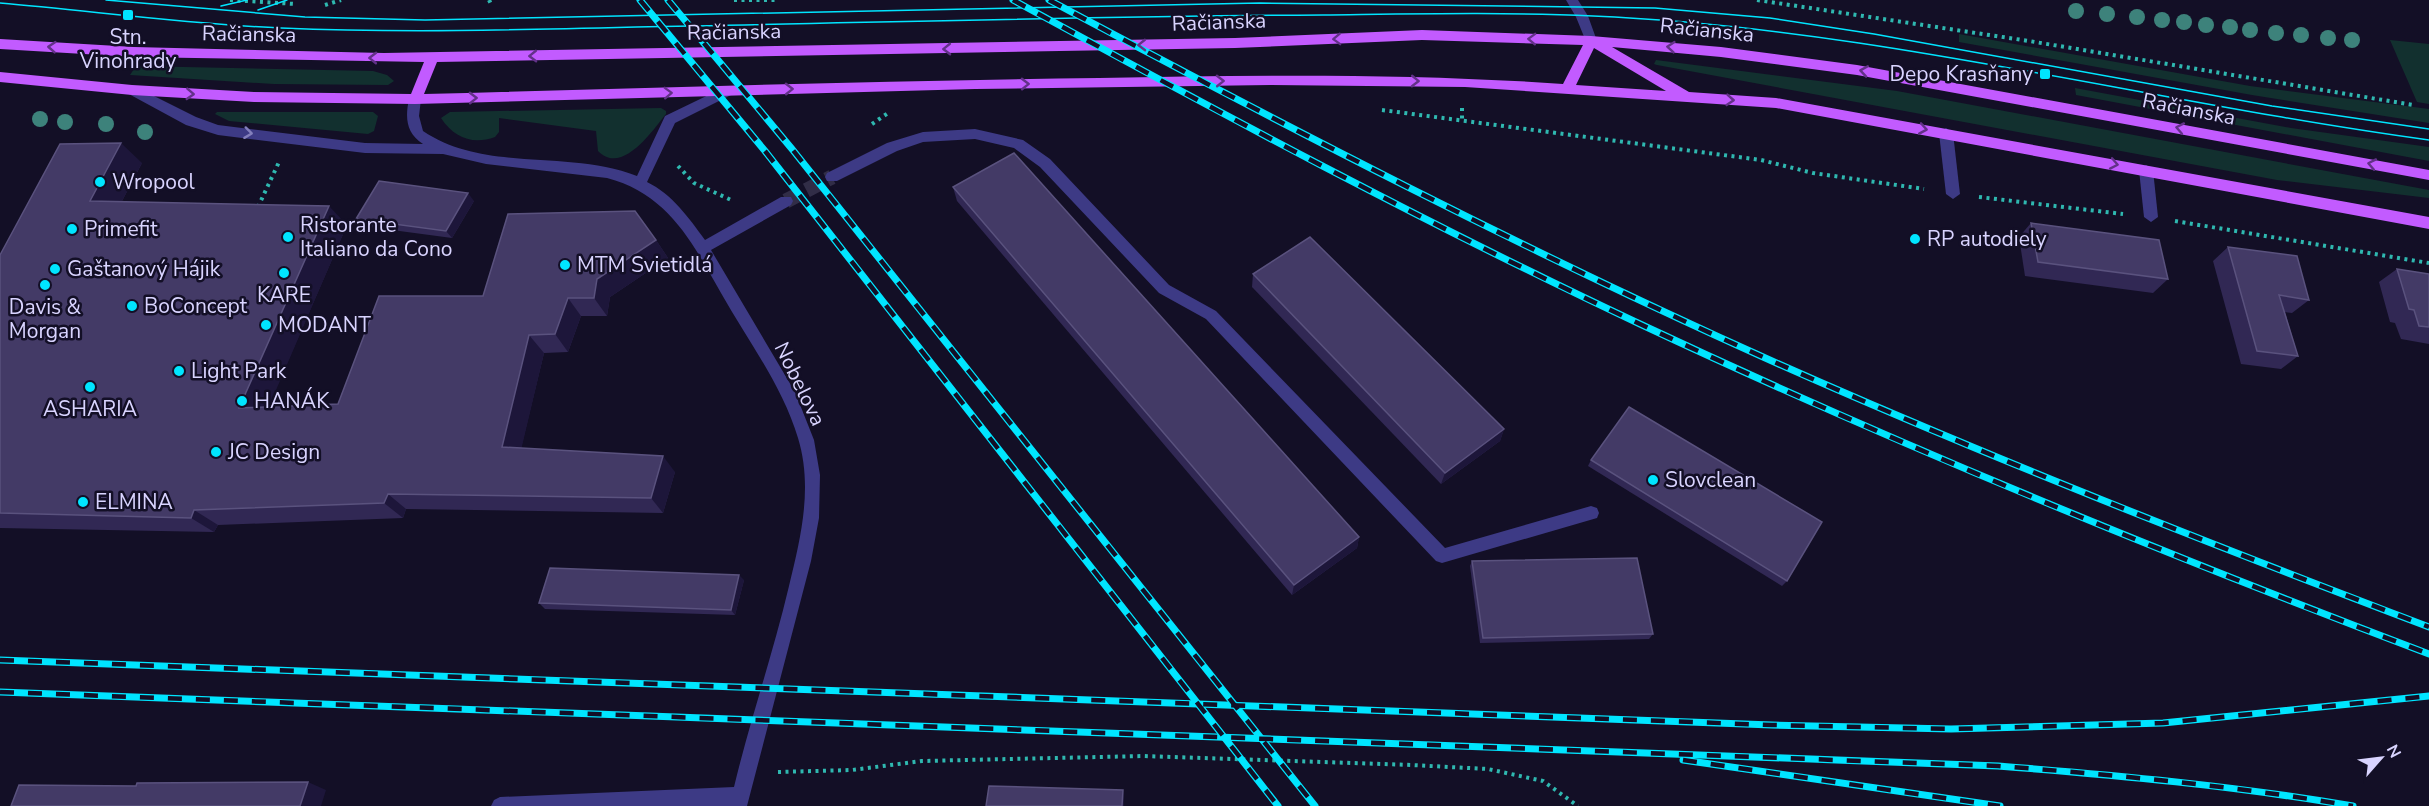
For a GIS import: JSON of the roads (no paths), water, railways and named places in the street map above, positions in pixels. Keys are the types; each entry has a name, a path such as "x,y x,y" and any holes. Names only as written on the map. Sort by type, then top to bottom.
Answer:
{"main road":[{"name":"Račianska","path":"0,44 235,56 432,58 1234,43 1422,35 1591,41 1721,52 1857,70 2429,175"},
{"path":"1567,89 1591,41 1687,97"},
{"path":"415,99 432,58"},
{"path":"0,77 132,90 254,98 544,98 730,90 1271,80 1417,81 1567,89 1776,103 2429,223"}],"street":[{"path":"1572,0 1582,16 1591,41"},
{"path":"132,90 191,121 218,130 365,148 442,150 610,174 640,183 670,120 730,90"},
{"path":"415,99 412,116 417,134 442,150"},
{"path":"1947,133 1953,194"},
{"path":"832,177 892,147 923,137 975,134 1018,144 1045,163 1164,289 1211,315 1442,556 1591,513"},
{"path":"2146,170 2151,217"},
{"name":"Nobelova","path":"640,183 669,205 703,248 782,387 802,429 811,460 813,495 808,539 795,597 739,801"},
{"path":"703,248 786,201"},
{"path":"500,806 739,801"}],"tunnel":[{"path":"786,201 832,177"}],"tram line":[{"path":"106,0 305,17 425,20 1260,3 1655,8 1770,18 1874,34 2272,106 2429,129"},
{"path":"221,6 247,0"},
{"path":"258,10 287,0"},
{"path":"0,3 211,24 370,30 503,30 1237,16 1458,14 1593,16 1698,23 1908,50 2220,106 2429,140"}],"railway":[{"path":"640,0 765,151 1198,704"},
{"path":"668,0 792,149 1235,705"},
{"path":"1013,0 1324,167 1560,286 1737,369 1933,455 2130,537 2429,654"},
{"path":"1049,0 1228,95 1498,232 1772,361 2099,499 2429,627"},
{"path":"0,660 1198,704"},
{"path":"0,692 1224,737"},
{"path":"1235,705 1772,725 1951,729 2163,723 2429,696"},
{"path":"1198,704 1235,705"},
{"path":"1198,704 1224,737"},
{"path":"1235,705 1261,739"},
{"path":"1224,737 1261,739"},
{"path":"1224,737 1278,806"},
{"path":"1261,739 1998,766 2176,782 2353,806"},
{"path":"1261,739 1315,806"},
{"path":"1683,760 2000,806"}],"place":[{"name":"Stn. Vinohrady","path":"128,15"},
{"name":"Depo Krasňany","path":"2045,74"},
{"name":"Wropool","path":"100,182"},
{"name":"Primefit","path":"72,229"},
{"name":"Ristorante Italiano da Cono","path":"288,237"},
{"name":"RP autodiely","path":"1915,239"},
{"name":"MTM Svietidlá","path":"565,265"},
{"name":"Gaštanový Hájik","path":"55,269"},
{"name":"KARE","path":"284,273"},
{"name":"Davis & Morgan","path":"45,285"},
{"name":"BoConcept","path":"132,306"},
{"name":"MODANT","path":"266,325"},
{"name":"Light Park","path":"179,371"},
{"name":"ASHARIA","path":"90,387"},
{"name":"HANÁK","path":"242,401"},
{"name":"JC Design","path":"216,452"},
{"name":"Slovclean","path":"1653,480"},
{"name":"ELMINA","path":"83,502"}]}
